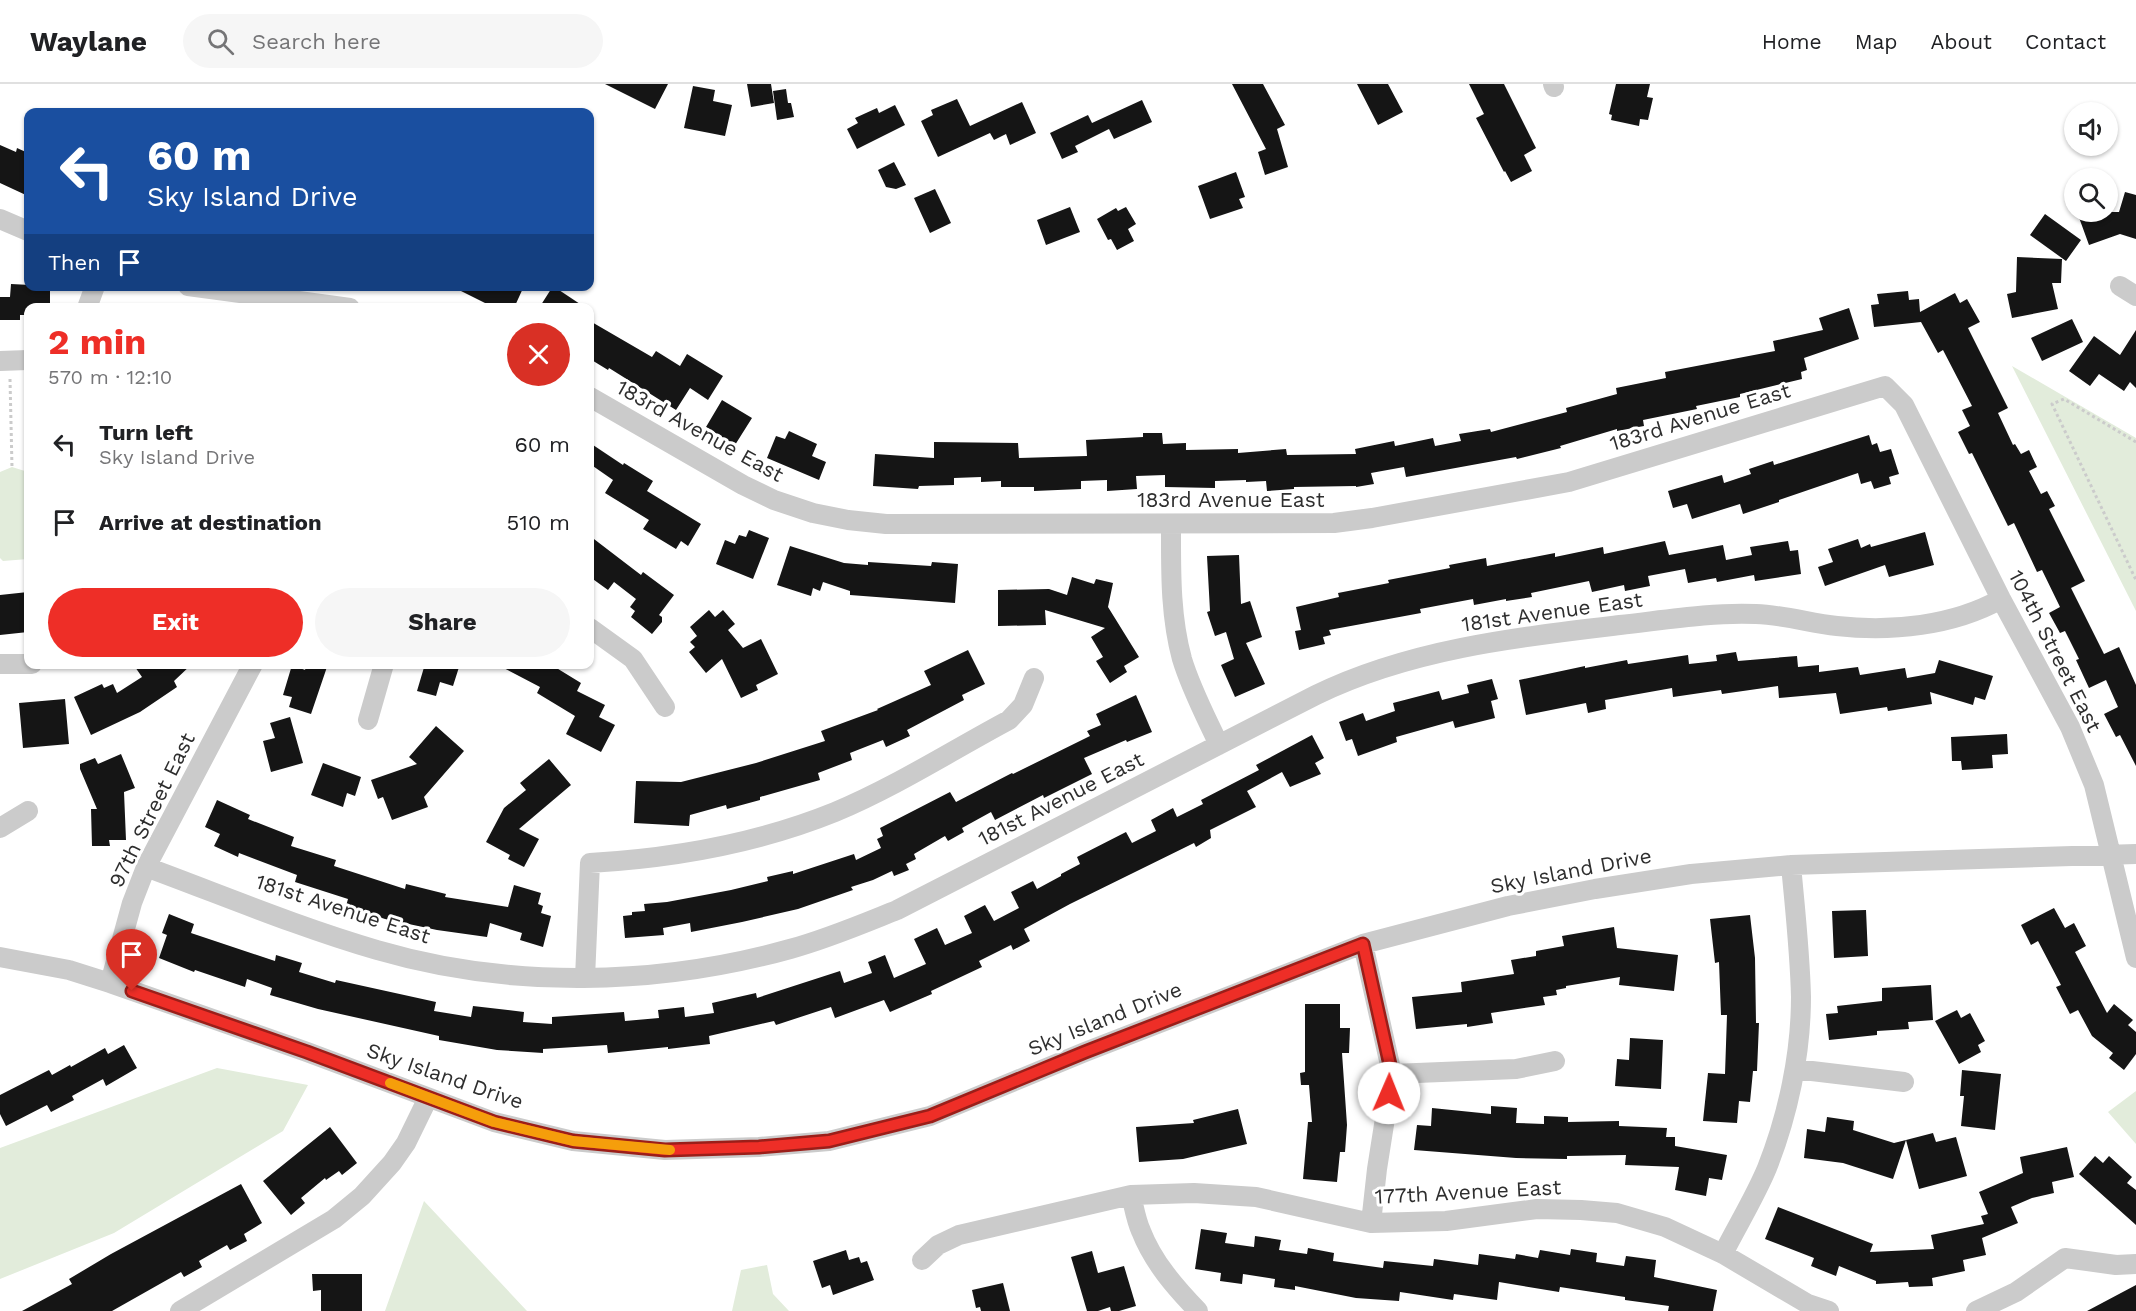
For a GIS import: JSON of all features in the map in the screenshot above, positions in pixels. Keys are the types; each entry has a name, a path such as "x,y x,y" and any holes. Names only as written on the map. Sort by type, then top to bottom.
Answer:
{"street":[{"path":"0,219 24,229"},
{"path":"225,291 314,303"},
{"name":"183rd Avenue East","path":"594,399 743,486 774,500 813,513 848,520 886,524 1334,523 1569,482 1885,387"},
{"name":"104th Street East","path":"1885,387 1904,405 2001,599 2070,728 2094,785 2136,958"},
{"path":"1171,524 1171,586 1178,642 1194,693 1220,745"},
{"name":"181st Avenue East","path":"146,867 321,932 378,950 432,963 492,973 585,978 641,976 732,963 791,949 897,910 1343,681 1380,668 1509,638 1711,615 1756,614 1838,626 1905,627 1966,615 2001,599"},
{"path":"594,631 633,659 665,706"},
{"path":"0,664 24,664"},
{"name":"97th Street East","path":"110,983 132,903 146,867 250,669"},
{"path":"368,720 383,669"},
{"path":"585,978 590,863 642,860 732,845 798,826 837,811 881,790 1009,720 1023,705 1034,678"},
{"path":"0,828 28,811"},
{"name":"Sky Island Drive","path":"0,957 69,970 110,983 516,1128 573,1141 654,1149 759,1147 829,1141 930,1116 1085,1052 1363,944 1508,906 1691,874 1791,864 2136,854"},
{"path":"1723,1254 1767,1168 1795,1069 1801,1000 1799,945 1791,864"},
{"path":"1363,944 1392,1074 1371,1223"},
{"path":"1392,1074 1516,1069 1556,1061"},
{"path":"1795,1069 1904,1082"},
{"path":"180,1311 334,1219 362,1196 402,1150 428,1098"},
{"name":"177th Avenue East","path":"922,1260 938,1245 958,1235 1131,1195 1194,1193 1256,1197 1371,1223 1446,1221 1537,1209 1599,1211 1617,1213 1665,1227 1723,1254 1808,1304 1829,1311"},
{"path":"1131,1195 1140,1231 1154,1258 1174,1285 1198,1311"},
{"path":"1976,1311 2016,1292 2065,1258 2116,1265 2136,1264"}],"path":[{"path":"12,467 13,360"},
{"path":"2136,442 2064,399 2052,405 2136,580"}],"green space":[{"path":"2012,366 2136,438 2136,611"},
{"path":"12,467 24,471 24,559 3,561 0,558 0,472"},
{"path":"217,1068 308,1085 283,1131 114,1233 0,1279 0,1148"},
{"path":"2136,1091 2136,1144 2108,1112"},
{"path":"424,1201 527,1311 385,1311"},
{"path":"767,1265 773,1294 789,1311 732,1311 741,1270"}],"building":[{"path":"605,84 668,84 655,109"},
{"path":"747,84 771,84 774,103 751,107"},
{"path":"1232,84 1263,84 1285,125 1277,129 1288,167 1265,175 1258,152 1266,149"},
{"path":"1357,84 1388,84 1403,112 1378,125"},
{"path":"1469,84 1504,84 1536,148 1524,155 1532,171 1511,182 1476,118 1484,114"},
{"path":"1616,84 1650,84 1647,97 1653,98 1648,120 1640,119 1639,126 1611,120 1612,115 1609,114"},
{"path":"693,86 715,90 713,101 732,105 725,136 684,128"},
{"path":"786,89 788,103 791,103 794,117 777,120 773,91"},
{"path":"957,99 970,126 1022,102 1036,133 1010,145 1006,134 994,140 990,133 938,157 921,121 933,115 931,110"},
{"path":"1142,100 1152,122 1114,139 1109,129 1075,146 1078,152 1062,159 1050,133 1088,115 1092,123"},
{"path":"895,105 905,125 857,149 847,129 858,123 855,118 877,108 879,113"},
{"path":"0,145 16,152 17,148 24,151 24,194 0,183"},
{"path":"894,162 906,185 896,189 886,187 878,170"},
{"path":"1236,172 1245,197 1239,199 1243,208 1210,219 1198,186"},
{"path":"935,189 951,223 930,233 914,198"},
{"path":"2125,192 2136,195 2136,239 2120,234 2089,245 2081,222 2118,222"},
{"path":"1070,207 1080,232 1046,245 1037,220"},
{"path":"1126,207 1136,224 1128,229 1134,241 1117,250 1111,239 1108,240 1097,219 1116,208 1118,211"},
{"path":"2045,214 2081,240 2066,261 2030,235"},
{"path":"2017,257 2062,259 2061,283 2052,283 2058,309 2012,318 2007,294 2016,292"},
{"path":"11,284 24,285 24,291 50,291 50,303 24,303 24,315 20,315 20,320 0,320 0,297 10,297"},
{"path":"461,291 522,291 516,303 485,303"},
{"path":"550,291 560,291 578,303 542,303"},
{"path":"1908,291 1909,300 1919,299 1920,312 1955,293 1960,303 1967,299 1980,322 1968,328 2008,408 1998,413 2013,445 2015,444 2021,454 2029,450 2037,467 2029,471 2041,494 2047,491 2055,506 2049,509 2085,581 2071,588 2104,654 2119,647 2136,685 2136,766 2120,735 2116,737 2104,714 2118,707 2106,680 2089,688 2076,660 2079,659 2065,631 2060,633 2049,613 2060,607 2042,570 2037,572 2014,523 2008,526 1972,453 1969,454 1958,432 1970,426 1962,410 1972,406 1943,350 1938,353 1921,322 1874,327 1871,305 1879,304 1877,294"},
{"path":"1849,308 1859,339 1804,358 1807,370 1801,372 1802,379 1740,394 1740,397 1696,406 1697,409 1643,420 1644,426 1617,431 1617,429 1560,446 1561,448 1517,459 1516,457 1406,477 1404,467 1371,473 1374,484 1356,487 1294,487 1294,489 1267,491 1266,481 1246,482 1246,480 1215,481 1215,488 1165,487 1165,475 1136,476 1137,489 1107,491 1107,480 1081,481 1081,489 1034,491 1034,487 1001,487 1001,481 981,482 981,477 954,478 954,485 919,486 918,489 873,486 875,454 934,458 934,442 1018,443 1019,458 1087,456 1086,440 1143,437 1143,433 1162,433 1163,444 1186,443 1186,450 1238,449 1238,453 1286,449 1287,455 1356,454 1355,449 1394,441 1395,446 1433,438 1435,446 1461,441 1459,434 1490,429 1491,432 1567,412 1566,408 1617,394 1616,388 1666,378 1665,372 1775,351 1773,341 1823,330 1819,318"},
{"path":"2072,319 2083,342 2042,361 2031,338"},
{"path":"594,323 652,357 656,351 680,366 687,354 723,376 708,400 690,388 676,410 609,368 608,370 594,361"},
{"path":"2136,330 2136,388 2130,382 2124,391 2099,374 2090,386 2069,371 2094,336 2120,355"},
{"path":"722,400 752,418 735,445 706,427"},
{"path":"789,431 817,444 812,456 826,462 819,480 767,458 776,436 785,439"},
{"path":"1869,435 1872,445 1877,443 1880,452 1891,449 1899,474 1889,477 1891,484 1874,489 1871,481 1861,484 1858,473 1743,514 1740,504 1692,519 1687,504 1673,508 1668,491 1722,475 1724,483 1751,474 1749,469 1773,461 1774,465"},
{"path":"594,446 653,481 647,491 701,524 688,546 681,541 676,549 643,529 649,520 605,493 613,480 594,467"},
{"path":"749,530 769,538 753,579 716,564 725,540 735,544 739,535 746,537"},
{"path":"1925,532 1934,565 1889,577 1885,565 1825,586 1818,567 1833,562 1828,549 1858,539 1861,548 1870,544 1871,547"},
{"path":"594,539 641,575 643,572 674,595 659,615 662,617 662,622 652,634 631,617 635,611 630,607 636,599 614,582 608,590 594,580"},
{"path":"1665,541 1669,555 1723,545 1726,560 1752,555 1750,547 1788,541 1790,551 1798,550 1801,574 1755,581 1754,575 1717,582 1716,578 1688,583 1685,569 1648,576 1650,586 1625,591 1624,585 1592,592 1589,581 1531,593 1532,597 1474,605 1473,599 1420,609 1421,613 1329,630 1331,635 1323,637 1325,644 1299,650 1295,631 1301,630 1296,607 1339,597 1338,593 1389,583 1388,580 1450,568 1449,565 1486,558 1487,566 1555,553 1555,557 1603,547 1604,554"},
{"path":"790,546 844,563 868,565 868,562 931,566 932,562 958,564 955,603 850,595 850,591 823,582 820,591 813,588 811,596 777,585"},
{"path":"1239,555 1241,604 1250,601 1262,637 1246,643 1265,684 1235,697 1221,665 1234,659 1226,632 1215,636 1207,612 1210,611 1207,556"},
{"path":"1072,577 1094,584 1096,579 1113,583 1108,607 1139,657 1124,666 1127,672 1110,683 1096,661 1103,657 1091,637 1105,628 1045,610 1046,625 998,626 998,590 1049,589 1067,595"},
{"path":"24,592 24,632 0,635 0,595"},
{"path":"709,610 715,617 723,610 735,624 728,630 743,648 761,639 778,674 756,685 758,690 741,698 722,659 706,673 689,652 695,647 690,642 697,636 690,627"},
{"path":"968,650 985,684 962,695 964,700 907,730 910,736 886,747 883,740 850,753 852,760 818,773 820,780 727,809 726,805 690,815 689,826 634,823 636,781 681,782 756,763 825,741 821,731 878,710 931,685 924,671"},
{"path":"1736,652 1738,661 1797,656 1798,667 1819,665 1819,672 1858,667 1860,675 1905,668 1907,678 1935,673 1939,660 1993,676 1985,700 1975,697 1973,705 1930,692 1932,704 1888,711 1887,707 1840,714 1836,693 1779,698 1778,686 1722,694 1721,690 1673,697 1672,688 1605,700 1606,709 1588,713 1586,703 1526,715 1519,680 1627,660 1628,664 1688,655 1689,664 1717,661 1716,655"},
{"path":"136,669 187,669 174,681 177,687 140,712 91,735 74,697 102,684 104,688 113,684 117,693 142,677"},
{"path":"291,669 326,669 311,714 289,707 292,697 283,695"},
{"path":"424,669 458,669 453,686 440,682 436,696 417,691"},
{"path":"506,669 558,669 581,683 577,691 605,705 599,717 615,725 601,752 566,734 575,716 537,693 540,687"},
{"path":"1492,679 1498,699 1491,701 1495,718 1455,728 1453,721 1396,737 1397,742 1358,756 1352,739 1346,741 1339,722 1363,713 1366,721 1395,711 1393,703 1439,691 1442,700 1469,693 1467,685"},
{"path":"1136,695 1152,732 1127,742 1126,740 1084,758 1092,774 1044,798 1043,795 995,820 991,812 962,828 964,832 948,841 945,836 914,854 916,859 906,864 909,870 894,876 892,871 851,887 853,890 798,909 691,932 690,923 663,928 664,935 625,938 623,916 632,915 632,912 645,911 644,904 731,890 768,881 767,877 793,871 793,874 854,854 856,860 881,848 877,839 883,836 880,828 950,792 956,802 1090,736 1087,731 1101,725 1096,714"},
{"path":"65,699 69,744 23,748 19,703"},
{"path":"290,717 303,763 271,772 263,741 275,738 270,723"},
{"path":"436,726 464,751 424,797 428,807 392,820 383,797 378,799 371,780 417,764 409,757"},
{"path":"2007,734 2008,754 1992,755 1993,768 1962,770 1961,761 1952,761 1951,737"},
{"path":"1312,735 1324,758 1315,763 1321,774 1290,787 1282,772 1247,791 1256,807 1210,830 1211,838 1196,847 1194,843 1070,904 1024,929 1030,941 1013,950 1011,945 979,961 982,967 931,991 932,994 890,1012 884,1000 835,1018 831,1007 776,1025 774,1021 709,1036 710,1044 668,1049 668,1047 608,1053 607,1045 543,1049 543,1053 497,1050 439,1040 439,1036 318,1009 270,995 272,988 247,979 245,987 195,970 194,972 159,958 167,935 162,933 169,914 194,924 191,933 275,961 276,955 302,963 299,972 335,983 336,980 436,1002 434,1011 471,1017 473,1006 524,1012 523,1022 552,1024 552,1017 624,1012 625,1021 659,1018 658,1010 684,1007 685,1017 714,1013 712,1003 756,993 757,998 840,971 844,983 872,973 868,962 885,955 894,978 926,964 914,939 937,928 945,945 972,933 964,916 985,905 994,921 1019,908 1011,892 1033,881 1037,889 1080,864 1077,857 1126,832 1132,843 1156,831 1151,820 1173,808 1177,817 1203,804 1201,800 1259,770 1256,765"},
{"path":"121,754 135,788 124,792 126,840 109,840 110,846 92,846 91,809 97,809 80,764 95,758 98,764"},
{"path":"549,759 571,785 519,829 539,839 524,867 508,859 510,855 486,842 504,808 526,790 520,783"},
{"path":"323,763 361,777 355,796 347,793 343,807 311,795"},
{"path":"217,800 250,815 248,819 294,837 291,846 336,860 334,866 405,889 406,884 446,894 445,897 508,907 514,885 541,893 538,904 543,906 541,913 551,916 543,947 520,940 522,933 490,923 487,937 385,919 346,906 348,899 295,882 297,875 239,853 238,857 214,846 220,834 205,827"},
{"path":"2054,908 2065,928 2074,923 2086,946 2075,952 2107,1013 2114,1004 2133,1020 2128,1025 2136,1032 2136,1054 2124,1070 2109,1058 2113,1053 2092,1036 2078,1010 2070,1014 2056,987 2061,985 2038,941 2031,945 2021,925"},
{"path":"1866,910 1868,956 1834,958 1832,911"},
{"path":"1750,915 1755,958 1756,1023 1759,1023 1757,1071 1753,1071 1750,1102 1739,1101 1737,1123 1703,1121 1708,1073 1725,1074 1727,1015 1721,1015 1719,962 1715,963 1710,919"},
{"path":"1614,927 1617,948 1678,955 1674,991 1619,985 1620,977 1566,986 1566,988 1556,990 1557,995 1543,997 1545,1005 1491,1013 1493,1023 1467,1027 1467,1024 1416,1029 1412,997 1462,992 1461,982 1514,974 1511,960 1536,956 1536,951 1564,946 1562,936"},
{"path":"1931,985 1933,1020 1908,1022 1909,1029 1877,1031 1877,1035 1829,1040 1826,1014 1838,1013 1837,1006 1882,1001 1882,988"},
{"path":"1305,1004 1340,1004 1340,1028 1350,1028 1349,1053 1342,1053 1347,1125 1345,1152 1340,1152 1337,1182 1303,1179 1308,1122 1312,1122 1309,1085 1301,1085 1300,1073 1305,1072"},
{"path":"1957,1010 1961,1018 1970,1013 1985,1041 1978,1045 1981,1052 1959,1064 1935,1021"},
{"path":"1630,1038 1663,1040 1661,1089 1615,1086 1617,1059 1629,1060"},
{"path":"124,1045 137,1068 106,1086 103,1079 72,1096 74,1100 51,1112 47,1105 6,1126 0,1114 0,1095 49,1070 52,1075 105,1048 108,1054"},
{"path":"1962,1070 2001,1074 1995,1130 1961,1126 1964,1096 1960,1096"},
{"path":"1491,1106 1517,1108 1516,1123 1544,1124 1544,1116 1568,1117 1568,1122 1619,1121 1619,1126 1667,1128 1666,1137 1675,1137 1675,1146 1727,1155 1722,1180 1709,1178 1706,1196 1675,1190 1679,1167 1625,1165 1626,1155 1567,1156 1567,1159 1516,1158 1414,1150 1417,1125 1431,1126 1432,1108 1491,1114"},
{"path":"1238,1109 1247,1144 1183,1159 1139,1162 1136,1127 1194,1123 1193,1120"},
{"path":"1827,1117 1854,1121 1853,1130 1894,1143 1906,1140 1893,1179 1843,1163 1804,1158 1807,1129 1825,1132"},
{"path":"330,1127 357,1163 342,1175 339,1171 326,1180 325,1178 301,1198 305,1203 291,1215 263,1181"},
{"path":"1933,1133 1936,1142 1956,1137 1967,1176 1919,1189 1906,1140"},
{"path":"2067,1147 2074,1177 2052,1182 2054,1193 2032,1198 2011,1207 2018,1223 1982,1238 1986,1255 1963,1260 1965,1271 1932,1278 1933,1286 1909,1287 1908,1282 1876,1284 1876,1281 1839,1266 1836,1276 1811,1266 1814,1258 1765,1239 1778,1207 1873,1244 1870,1252 1934,1249 1931,1235 1984,1224 1981,1216 1988,1214 1979,1192 2023,1173 2020,1157"},
{"path":"2095,1156 2103,1163 2109,1156 2132,1177 2127,1183 2136,1190 2136,1225 2079,1174"},
{"path":"241,1184 262,1223 244,1234 247,1241 230,1250 227,1245 199,1261 202,1267 184,1277 181,1272 112,1311 22,1311 72,1284 69,1279 111,1254"},
{"path":"1201,1229 1227,1233 1225,1243 1254,1247 1255,1236 1281,1240 1279,1250 1307,1254 1308,1248 1334,1253 1333,1261 1383,1268 1384,1261 1433,1266 1434,1259 1478,1265 1479,1254 1515,1259 1516,1254 1538,1258 1540,1250 1570,1255 1571,1249 1597,1253 1596,1262 1624,1266 1626,1256 1656,1260 1654,1277 1717,1290 1713,1311 1668,1311 1669,1306 1625,1300 1625,1297 1560,1287 1559,1292 1499,1282 1497,1300 1454,1294 1453,1300 1400,1292 1399,1301 1356,1298 1295,1286 1295,1290 1274,1287 1275,1279 1243,1274 1242,1284 1220,1281 1221,1273 1195,1269"},
{"path":"846,1250 849,1260 859,1257 861,1263 867,1261 874,1280 833,1295 830,1285 822,1288 813,1261"},
{"path":"1092,1251 1098,1273 1124,1266 1136,1306 1119,1311 1111,1311 1110,1307 1098,1311 1087,1311 1071,1257"},
{"path":"312,1274 362,1274 362,1311 321,1311 321,1290 313,1291"},
{"path":"1003,1283 1010,1311 981,1311 980,1307 976,1308 972,1290"},
{"path":"2136,1285 2136,1311 2087,1311"}],"slow traffic":[{"path":"390,1083 494,1122 573,1141 670,1150"}],"route":[{"path":"132,991 307,1052 494,1122 573,1141 665,1150 759,1147 829,1141 930,1116 1085,1052 1363,944 1392,1074 1389,1093"}]}
